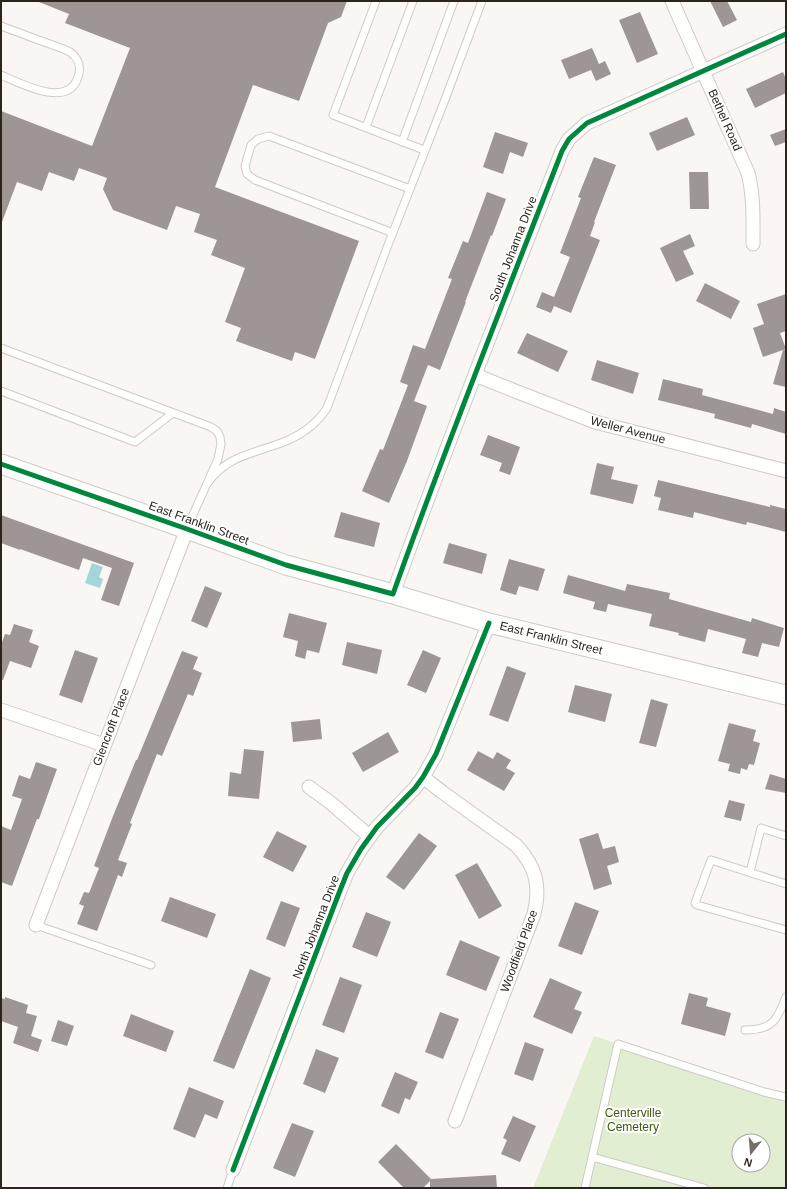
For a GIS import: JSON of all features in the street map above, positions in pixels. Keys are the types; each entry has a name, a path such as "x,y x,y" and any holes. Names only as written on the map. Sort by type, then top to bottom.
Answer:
{"street":[{"name":"Bethel Road","path":"672,1 748,173 752,188 753,244"},
{"name":"South Johanna Drive","path":"393,594 475,375 562,151 569,139 587,123 786,34"},
{"name":"Weller Avenue","path":"475,375 595,422 786,471"},
{"name":"East Franklin Street","path":"1,464 286,565 393,594 489,623 786,695"},
{"name":"Glencroft Place","path":"36,925 187,529"},
{"name":"North Johanna Drive","path":"233,1170 348,873 369,836 415,788 436,754 489,623"},
{"path":"1,710 104,745"},
{"name":"Woodfield Place","path":"423,777 516,845 532,866 536,877 538,890 534,914 454,1122"},
{"path":"310,788 369,836"}],"lane":[{"path":"376,1 333,115 424,150"},
{"path":"366,127 413,1"},
{"path":"402,142 454,1"},
{"path":"207,484 213,474 226,464 297,436 321,418 327,408 392,233 482,1"},
{"path":"1,26 58,47 70,53 77,60 80,69 78,79 71,89 61,93 49,93 1,75"},
{"path":"392,233 255,180 247,174 245,166 251,144 258,139 269,136 410,189"},
{"path":"1,348 211,427 217,431 221,444 218,459 187,529"},
{"path":"1,391 135,442 173,413"},
{"path":"750,872 762,828 786,836"},
{"path":"786,884 711,860 696,904 786,930"},
{"path":"36,925 151,965"},
{"path":"745,1030 760,1028 772,1023 780,1014 786,997"},
{"path":"585,1188 618,1044 764,1092 786,1097"},
{"path":"592,1157 704,1188"},
{"path":"227,1188 233,1170"}],"green space":[{"name":"Centerville Cemetery","path":"594,1036 764,1092 786,1097 786,1188 533,1188"}],"water":[{"path":"92,563 103,567 99,577 103,579 100,588 85,583"}],"building":[{"path":"39,1 347,1 341,17 328,23 299,101 253,85 215,187 359,241 315,359 295,352 292,361 236,341 241,328 225,322 245,268 211,255 217,240 194,232 200,214 176,206 167,230 113,210 103,189 107,178 79,168 74,181 49,172 42,191 17,182 2,222 1,221 1,111 92,146 130,48 65,23 69,14"},
{"path":"710,1 727,1 737,20 723,27"},
{"path":"640,12 658,54 637,63 619,20"},
{"path":"592,48 599,64 605,61 611,74 596,81 591,70 569,79 561,60"},
{"path":"783,72 786,79 786,93 755,108 746,89"},
{"path":"687,117 695,135 657,151 649,133"},
{"path":"786,129 786,142 775,146 770,135"},
{"path":"495,132 528,143 523,157 510,152 503,174 483,167"},
{"path":"594,157 616,165 590,236 600,240 571,313 554,306 551,313 536,307 542,292 554,297 570,257 560,253 581,198 578,197"},
{"path":"689,172 708,172 709,209 690,209"},
{"path":"487,192 506,199 440,370 428,365 414,401 427,406 407,461 389,503 362,491 380,449 383,450 408,385 400,382 413,345 425,349 452,279 448,278 463,241 468,243"},
{"path":"690,234 695,246 683,251 694,274 676,282 660,248"},
{"path":"705,283 740,301 731,319 696,301"},
{"path":"786,294 786,331 780,333 786,349 763,357 753,328 764,324 757,304"},
{"path":"527,333 568,351 558,372 517,353"},
{"path":"783,350 786,350 786,387 773,384"},
{"path":"597,360 639,373 633,394 591,380"},
{"path":"663,379 703,389 702,395 773,414 774,408 786,412 786,434 752,424 751,428 714,418 715,414 658,400"},
{"path":"488,435 520,447 510,475 499,471 502,463 480,455"},
{"path":"597,463 614,467 611,479 638,485 633,504 590,494"},
{"path":"658,480 770,507 770,505 786,509 786,532 747,522 746,525 694,512 693,518 658,510 661,498 654,496"},
{"path":"341,512 380,523 374,547 334,537"},
{"path":"1,515 134,563 119,606 101,600 112,568 83,558 79,570 1,543"},
{"path":"449,543 487,554 482,574 443,563"},
{"path":"509,559 545,569 538,591 519,586 516,595 500,590"},
{"path":"568,575 625,591 627,584 670,593 669,599 751,622 752,618 784,628 779,647 762,643 758,657 742,653 746,639 708,629 705,642 678,635 679,633 649,626 652,614 608,604 606,612 593,609 595,602 563,593"},
{"path":"205,586 222,593 207,628 191,621"},
{"path":"289,613 327,623 319,653 307,650 305,659 295,656 298,641 283,637"},
{"path":"14,624 33,630 29,642 39,646 31,668 10,661 3,680 1,680 1,645 5,634 10,635"},
{"path":"347,642 382,650 377,674 342,665"},
{"path":"75,650 98,658 82,703 59,695"},
{"path":"423,650 441,658 426,693 407,685"},
{"path":"182,651 198,657 193,669 202,673 193,696 188,694 162,756 157,754 130,823 132,824 118,860 127,863 122,877 118,875 97,931 77,924 84,906 79,904 84,892 89,893 99,868 94,866 113,816"},
{"path":"507,666 526,673 508,722 489,715"},
{"path":"575,685 612,694 605,722 568,712"},
{"path":"651,699 668,704 656,747 639,743"},
{"path":"320,719 322,739 293,742 291,722"},
{"path":"729,723 756,730 753,741 760,743 754,765 749,764 747,770 741,768 740,774 728,771 730,764 718,761"},
{"path":"388,732 399,752 363,772 352,753"},
{"path":"244,749 264,751 259,799 228,796 230,772 241,774"},
{"path":"478,751 493,759 497,752 511,760 506,768 515,773 504,791 467,770"},
{"path":"36,762 57,769 12,886 1,882 1,826 11,830 22,799 12,796 19,775 30,779"},
{"path":"770,774 786,779 786,793 765,789"},
{"path":"729,800 745,804 741,821 724,817"},
{"path":"277,831 307,846 293,872 263,857"},
{"path":"419,833 437,846 404,890 386,877"},
{"path":"598,833 603,849 615,846 619,862 607,866 612,884 594,890 579,839"},
{"path":"477,863 502,906 479,919 455,875"},
{"path":"170,897 216,914 207,938 161,921"},
{"path":"281,901 300,908 285,947 266,939"},
{"path":"575,902 599,911 582,955 558,946"},
{"path":"366,912 391,922 377,957 352,947"},
{"path":"460,940 500,957 486,991 446,975"},
{"path":"250,969 271,978 234,1069 213,1061"},
{"path":"340,977 362,985 344,1033 322,1025"},
{"path":"550,978 582,992 574,1009 582,1012 572,1034 533,1017"},
{"path":"689,993 708,998 706,1006 731,1013 725,1036 681,1024"},
{"path":"5,997 28,1005 26,1013 37,1016 31,1036 42,1040 38,1052 13,1043 18,1027 1,1021 1,998 5,999"},
{"path":"440,1012 459,1019 443,1059 425,1052"},
{"path":"131,1014 174,1031 166,1052 123,1036"},
{"path":"58,1020 74,1026 67,1046 51,1041"},
{"path":"525,1042 544,1049 533,1081 514,1074"},
{"path":"316,1049 339,1058 325,1093 303,1084"},
{"path":"395,1072 418,1082 410,1100 405,1098 399,1114 381,1106"},
{"path":"189,1087 224,1101 217,1119 205,1114 195,1138 173,1129"},
{"path":"513,1116 536,1126 520,1162 501,1154 507,1140 503,1138"},
{"path":"292,1123 314,1131 295,1177 273,1168"},
{"path":"396,1144 431,1179 496,1175 497,1188 430,1188 430,1181 423,1188 404,1188 378,1162"}],"cycle path":[{"path":"1,464 286,565 393,594 476,372 562,151 569,139 587,123 786,34"},
{"path":"233,1170 347,873 361,849 377,827 415,788 423,777 436,754 489,623"}]}
